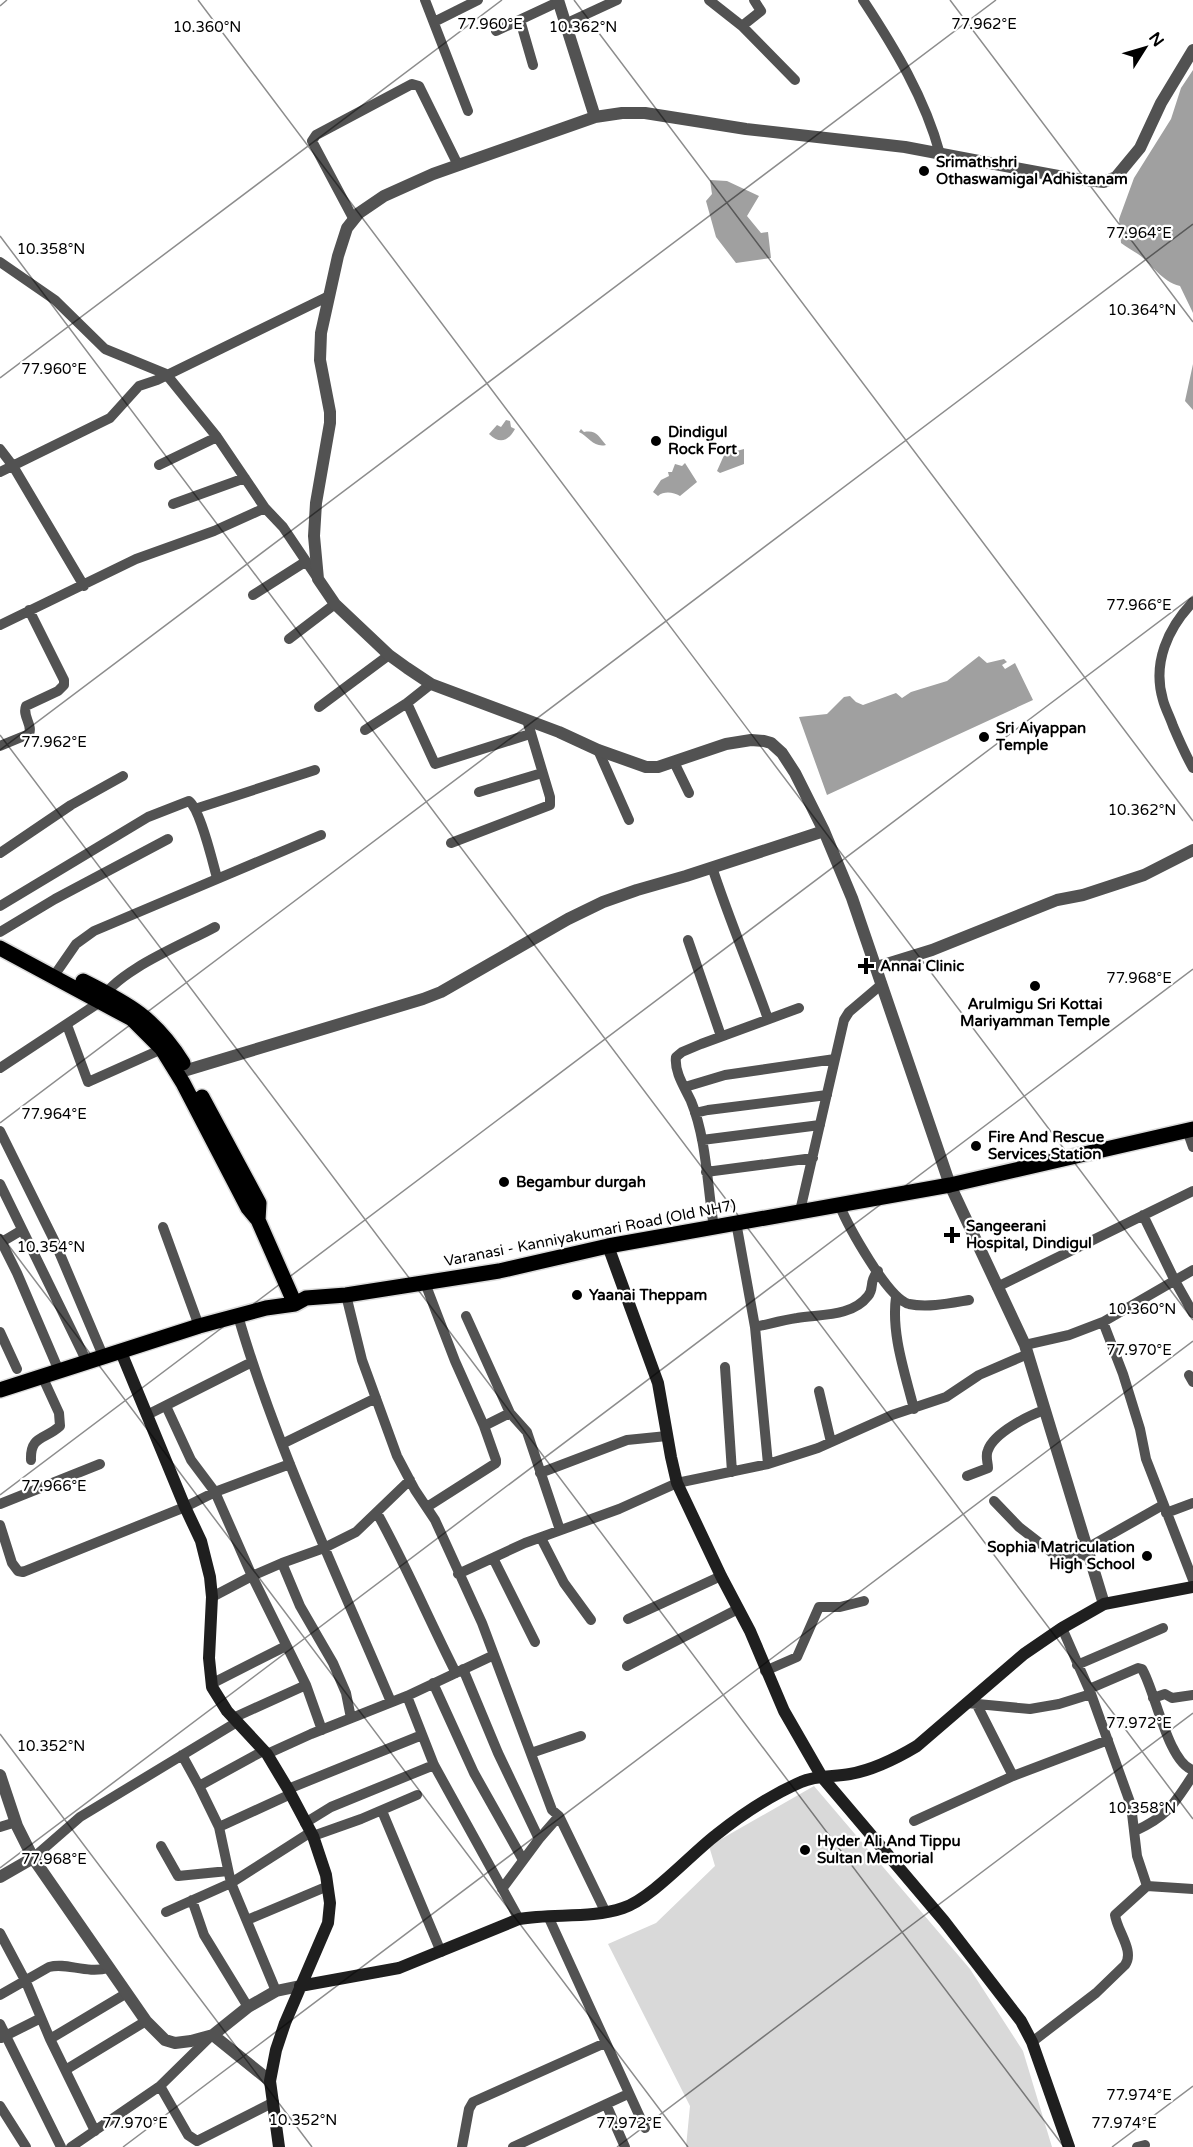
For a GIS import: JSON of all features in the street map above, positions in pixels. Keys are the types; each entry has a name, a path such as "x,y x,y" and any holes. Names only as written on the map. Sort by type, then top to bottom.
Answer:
{"main road":[{"path":"0,939 102,997 132,1019 162,1049 183,1083 248,1208 258,1220 284,1278 297,1299 268,1300 102,1353"},
{"path":"0,948 102,997 139,1012 154,1024 172,1045 187,1070 259,1203 258,1220"},
{"name":"Varanasi - Kanniyakumari Road (Old NH7)","path":"0,1390 42,1376 57,1366 102,1353 121,1352 198,1321 238,1316 297,1299 346,1295 499,1271 608,1246 950,1185 1190,1130"},
{"path":"608,1246 658,1383 678,1483 721,1576 750,1631 765,1671 784,1711 822,1777 982,1969 1021,2021 1032,2042 1070,2147"},
{"path":"268,1300 282,1287 284,1278"},
{"path":"121,1352 201,1541 212,1597 209,1658 212,1684 218,1699 265,1753 289,1791 310,1830 328,1886 330,1903 328,1923 282,2032 270,2081 279,2147"},
{"path":"0,1382 57,1366"},
{"path":"300,1986 399,1968 519,1919 577,1915 629,1905 651,1890 715,1835 803,1780 851,1774 898,1757 917,1746 972,1704 1024,1654 1062,1628 1104,1604 1193,1587"}],"street":[{"path":"425,0 468,111"},
{"path":"434,22 478,0"},
{"path":"565,24 617,0"},
{"path":"709,0 742,26 795,80"},
{"path":"742,26 761,11 754,0"},
{"path":"863,0 885,34 924,106 940,154"},
{"path":"496,31 558,1 595,117"},
{"path":"520,20 533,65"},
{"path":"318,579 314,536 316,503 330,423 320,360 321,333 344,237 354,220 370,204 458,165 595,117 622,113 645,113 746,129 905,147 1093,182 1110,181 1121,172 1140,148 1161,102 1193,50"},
{"path":"354,220 312,141 316,135 412,84 418,86 458,165"},
{"path":"0,262 55,300 105,349 166,374 217,437 265,508 283,527 335,604 389,655 431,684 598,750 653,768 726,744 751,740 771,743 784,756 824,831 877,967 950,1185 1026,1349 1104,1604"},
{"path":"0,472 110,418 139,386 157,380 329,296"},
{"path":"159,465 217,437"},
{"path":"0,449 13,466 84,586"},
{"path":"173,504 245,478"},
{"path":"0,625 136,559 214,531 265,508"},
{"path":"253,595 305,562"},
{"path":"1193,602 1179,617 1164,643 1160,669 1162,698 1184,753 1193,768"},
{"path":"289,639 335,604"},
{"path":"0,746 29,734 31,730 24,712 26,706 58,691 64,685 64,680 29,610"},
{"path":"319,707 389,655"},
{"path":"365,730 407,703 431,684"},
{"path":"407,703 435,764 530,734"},
{"path":"451,843 550,805 550,797 526,720"},
{"path":"598,750 629,820"},
{"path":"674,762 689,793"},
{"path":"195,809 315,770"},
{"path":"479,792 542,773"},
{"path":"0,853 71,805 123,776"},
{"path":"0,906 148,817 189,801 195,809 217,878"},
{"path":"187,1070 432,995 603,902 824,831"},
{"path":"58,970 82,938 94,931 321,835"},
{"path":"0,932 55,899 168,839"},
{"path":"877,967 932,950 1057,900 1083,895 1144,874 1193,850"},
{"path":"712,867 730,922 747,960 768,1019"},
{"path":"0,1068 67,1025 102,997 119,978 215,927"},
{"path":"688,940 721,1036"},
{"path":"800,1211 844,1020 849,1012 882,984"},
{"path":"714,1227 702,1140 695,1113 678,1073 676,1057 681,1052 721,1036 799,1008"},
{"path":"67,1025 88,1082 162,1049"},
{"path":"685,1087 725,1076 835,1059"},
{"path":"695,1113 827,1095"},
{"path":"702,1140 820,1125"},
{"path":"1190,1130 1193,1147"},
{"path":"0,1131 54,1240 102,1353"},
{"path":"706,1172 813,1158"},
{"path":"0,1184 85,1359"},
{"path":"997,1287 1193,1191"},
{"path":"838,1204 850,1231 896,1297 908,1304 922,1305 969,1300"},
{"path":"1143,1215 1193,1313"},
{"path":"736,1222 755,1327 768,1464"},
{"path":"163,1227 198,1321"},
{"path":"22,1230 0,1241 17,1273 57,1366"},
{"path":"458,1574 678,1483 768,1464 831,1442 892,1415 946,1397 1026,1349 1103,1322 1193,1270"},
{"path":"755,1327 798,1318 840,1313 852,1308 868,1297 871,1280 878,1271"},
{"path":"425,1283 455,1361 484,1426 495,1454 496,1463 427,1507"},
{"path":"346,1295 362,1360 397,1456 435,1520 482,1623 552,1810 559,1816 605,1911"},
{"path":"896,1297 894,1310 897,1335 914,1408"},
{"path":"238,1316 282,1444 391,1702"},
{"path":"466,1317 510,1413 527,1432 560,1530"},
{"path":"1103,1322 1123,1374 1140,1429 1146,1459 1193,1580"},
{"path":"0,1332 16,1369"},
{"path":"147,1415 252,1362"},
{"path":"724,1367 732,1472"},
{"path":"31,1460 31,1449 34,1444 60,1426 59,1413 42,1376"},
{"path":"819,1390 831,1442"},
{"path":"282,1444 376,1398"},
{"path":"166,1406 191,1460 215,1492 252,1576 306,1685 322,1730"},
{"path":"967,1476 988,1468 987,1450 996,1438 1026,1417 1045,1410"},
{"path":"484,1426 510,1413"},
{"path":"540,1473 627,1440 667,1436"},
{"path":"0,1504 100,1464"},
{"path":"0,1525 12,1563 18,1571 23,1572 185,1507 215,1492 291,1464"},
{"path":"212,1597 252,1576 324,1548 356,1532 410,1480"},
{"path":"993,1501 1019,1527 1059,1558 1066,1560 1088,1551 1164,1509 1193,1503"},
{"path":"377,1513 402,1559 421,1604 460,1671 539,1839"},
{"path":"541,1538 564,1583 591,1620"},
{"path":"493,1558 535,1642"},
{"path":"282,1563 300,1606 333,1663 346,1693 351,1718"},
{"path":"628,1619 721,1576"},
{"path":"765,1671 796,1657 819,1607 840,1607 864,1601"},
{"path":"627,1666 738,1609"},
{"path":"1062,1628 1090,1691 1131,1805 1137,1856 1147,1886"},
{"path":"1077,1665 1162,1628"},
{"path":"212,1684 286,1646"},
{"path":"199,1786 265,1753 407,1696 494,1655"},
{"path":"972,1704 1030,1709 1059,1704 1140,1668 1144,1671 1166,1733 1182,1765 1193,1770"},
{"path":"433,1683 474,1773 523,1860"},
{"path":"0,1877 33,1858 80,1818 235,1720 306,1685"},
{"path":"1153,1698 1165,1694 1172,1698 1193,1695"},
{"path":"407,1696 434,1765 519,1919"},
{"path":"972,1704 1013,1776"},
{"path":"219,1827 289,1791 422,1735"},
{"path":"531,1753 581,1736"},
{"path":"914,1821 1013,1776 1108,1740"},
{"path":"182,1755 219,1827 230,1877 276,1991"},
{"path":"310,1830 331,1807 434,1765"},
{"path":"0,1775 16,1822 33,1858 146,2021 165,2040 175,2043 213,2035"},
{"path":"1135,1831 1154,1823 1171,1809 1193,1775"},
{"path":"165,1912 192,1900 310,1830 382,1811 417,1795"},
{"path":"382,1811 441,1952"},
{"path":"502,1889 559,1816"},
{"path":"0,1827 16,1822"},
{"path":"161,1846 178,1876 230,1877"},
{"path":"247,1920 328,1886"},
{"path":"1032,2042 1096,1993 1129,1960 1115,1915 1147,1886 1193,1889"},
{"path":"192,1900 208,1942 248,2007"},
{"path":"548,1916 645,2128"},
{"path":"0,1932 96,2131"},
{"path":"0,1995 49,1967 57,1965 90,1971 109,1968"},
{"path":"70,2147 160,2086 213,2035 248,2007 276,1991 300,1986"},
{"path":"50,2039 127,1993"},
{"path":"2,2037 41,2018"},
{"path":"66,2069 146,2021"},
{"path":"0,2024 2,2037 61,2147"},
{"path":"213,2035 270,2081"},
{"path":"462,2147 469,2109 473,2102 605,2043"},
{"path":"160,2086 188,2135 197,2141 274,2103"},
{"path":"513,2147 628,2094"},
{"path":"606,2104 624,2147"},
{"path":"0,2106 26,2147"}],"shaded area":[{"path":"1193,70 1193,313 1180,286 1162,277 1143,258 1121,243 1119,219 1134,178 1171,119 1181,88"},
{"path":"710,180 727,181 759,196 747,216 761,233 768,232 771,258 736,263 716,237 706,201 712,194"},
{"path":"1193,364 1193,410 1185,401"},
{"path":"506,420 510,421 511,427 515,429 509,437 500,440 489,434 497,425 501,427"},
{"path":"581,429 584,432 595,433 606,445 595,444 579,432"},
{"path":"744,449 744,464 720,473 717,471 725,453"},
{"path":"685,463 697,482 680,496 663,493 658,496 653,492 661,480 669,476 668,472 672,472 675,464 682,466"},
{"path":"979,656 987,663 1004,659 1007,662 1002,665 1005,669 1015,663 1033,700 827,795 799,717 827,714 844,697 850,696 863,705 896,693 902,698 911,692 947,681"},
{"path":"814,1786 970,1969 1023,2051 1052,2147 686,2147 690,2106 608,1944 656,1923 715,1866 709,1846"}],"place":[{"name":"Srimathshri Othaswamigal Adhistanam","path":"924,171"},
{"name":"Dindigul Rock Fort","path":"656,441"},
{"name":"Sri Aiyappan Temple","path":"984,737"},
{"name":"Annai Clinic","path":"866,966"},
{"name":"Arulmigu Sri Kottai Mariyamman Temple","path":"1035,986"},
{"name":"Fire And Rescue Services Station","path":"976,1146"},
{"name":"Begambur durgah","path":"504,1182"},
{"name":"Sangeerani Hospital, Dindigul","path":"952,1235"},
{"name":"Yaanai Theppam","path":"577,1295"},
{"name":"Sophia Matriculation High School","path":"1147,1556"},
{"name":"Hyder Ali And Tippu Sultan Memorial","path":"805,1850"}]}
